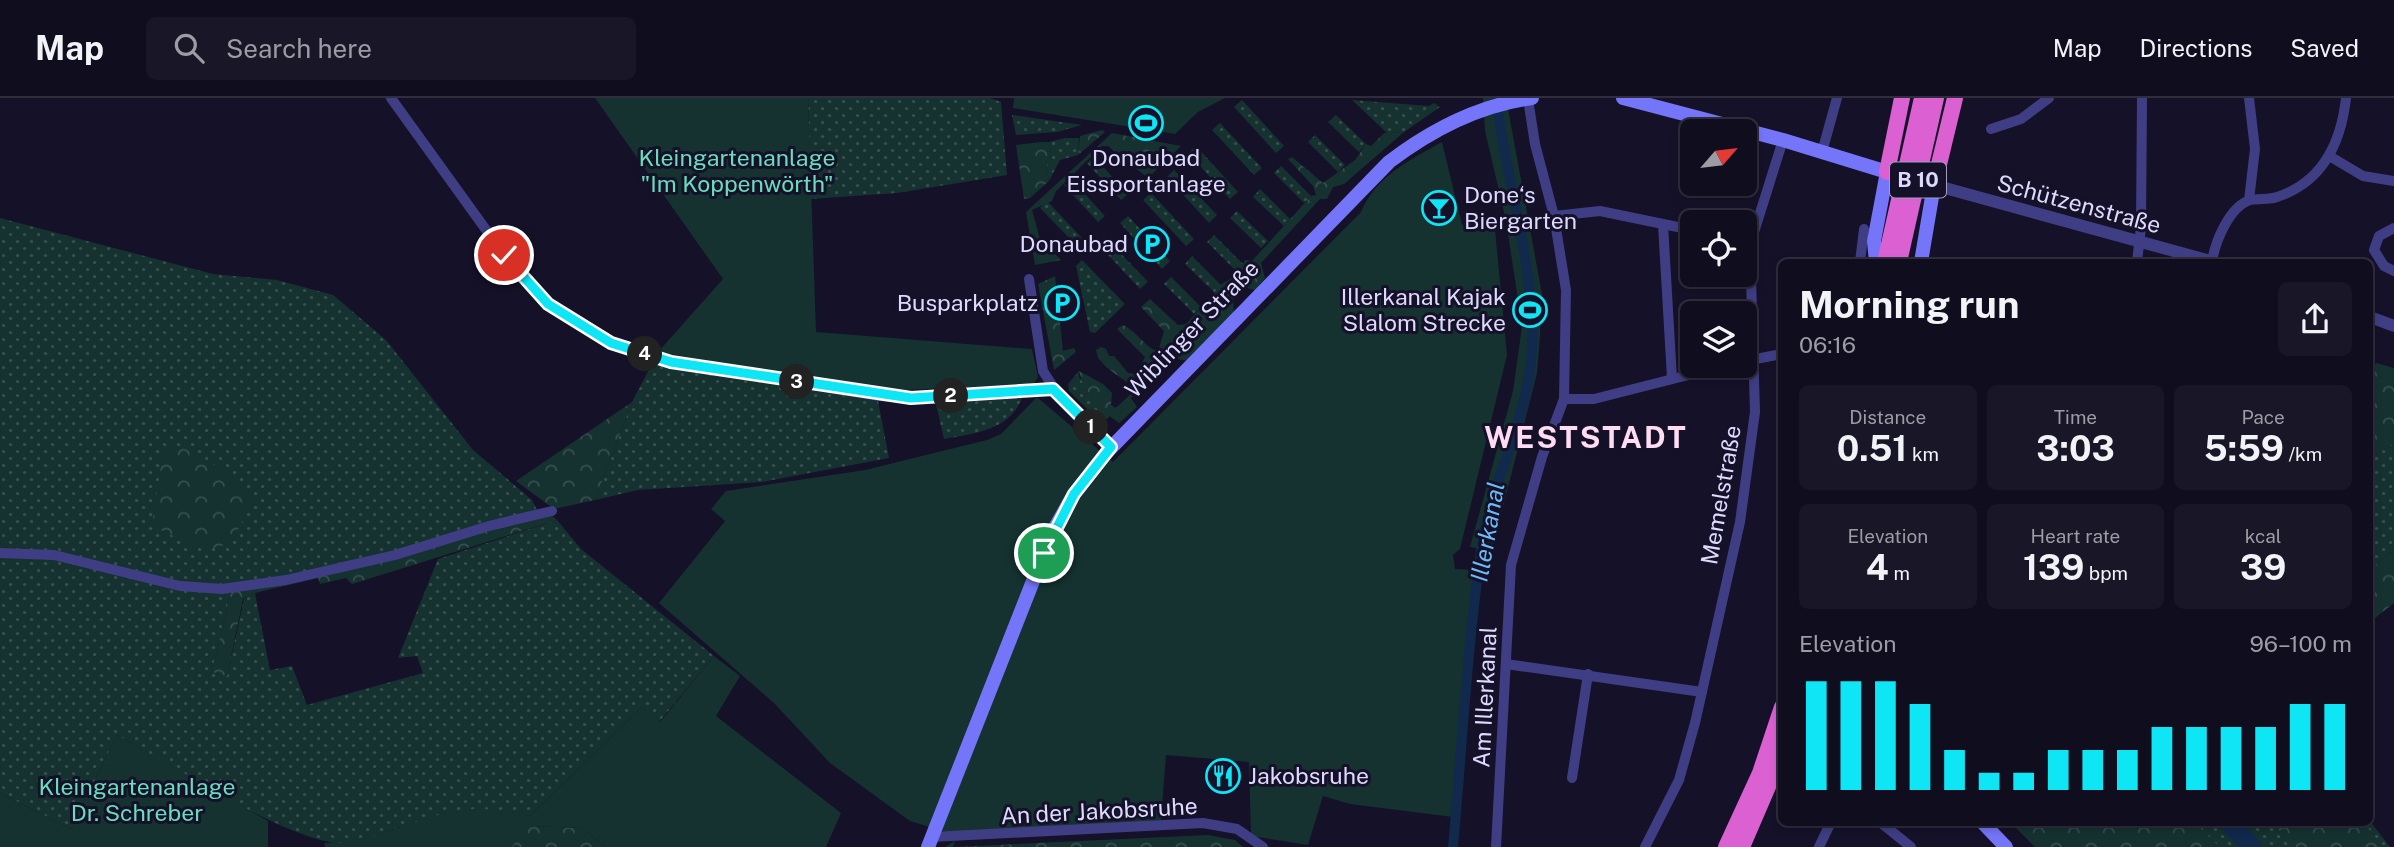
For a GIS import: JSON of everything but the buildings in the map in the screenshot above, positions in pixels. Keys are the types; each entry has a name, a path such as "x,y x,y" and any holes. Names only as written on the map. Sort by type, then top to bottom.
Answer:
{"highway":[{"path":"1892,173 1902,98"},
{"name":"B 10","path":"1886,259 1922,98"},
{"name":"B 10","path":"1900,259 1936,98"},
{"path":"1929,184 1955,98"},
{"path":"1726,847 1760,774 1778,719"},
{"path":"1742,847 1778,763"}],"main road":[{"path":"1623,98 1783,140 1892,173 1874,242 1876,259"},
{"name":"Wiblinger Straße","path":"930,842 1052,533 1074,494 1111,447 1376,174 1424,137 1480,111 1525,99"},
{"path":"1921,259 1929,184"},
{"path":"1986,826 2006,847"}],"street":[{"path":"391,98 515,270 548,304 611,343 671,362 880,396 911,398 1053,389"},
{"path":"1822,152 1837,98"},
{"path":"1991,129 2021,119 2049,98"},
{"path":"2137,259 2140,242 2141,98"},
{"path":"2214,259 2224,227 2249,200 2255,149 2249,98"},
{"path":"2249,200 2276,198 2295,189 2311,178 2331,157 2346,98"},
{"name":"Am Illerkanal","path":"1496,847 1511,565 1542,457 1564,399 1566,290 1554,216 1525,99"},
{"name":"Memelstraße","path":"1757,217 1783,140"},
{"path":"2331,157 2364,176 2394,181"},
{"name":"Schützenstraße","path":"1929,184 2202,259"},
{"path":"1554,216 1600,211 1680,228"},
{"path":"1663,225 1672,378"},
{"path":"2394,228 2379,236 2374,250 2384,266 2394,271"},
{"path":"1860,259 1864,229"},
{"path":"1029,279 1043,371 1053,389 1111,447"},
{"path":"2373,318 2394,326"},
{"path":"1757,359 1778,355"},
{"path":"1564,399 1594,399 1680,376"},
{"name":"Memelstraße","path":"1645,847 1679,780 1702,692 1740,522 1751,459 1750,378"},
{"path":"0,552 62,556 180,586 222,589 286,580 396,555 489,526 552,512"},
{"path":"1506,664 1702,692"},
{"path":"1572,778 1587,674"},
{"name":"An der Jakobsruhe","path":"930,842 1203,823 1237,829 1263,847"},
{"path":"1819,847 1828,826"},
{"path":"1885,826 1911,847"}],"green space":[{"name":"Kleingartenanlage \"Im Koppenwörth\"","path":"595,98 808,98 816,332 1032,349 1038,377 1034,384 883,391 658,352 723,279"},
{"path":"808,98 990,98 1001,102 1007,175 897,193 811,199"},
{"name":"Donaubad Eissportanlage","path":"1014,98 1225,98 1198,112 1175,134 1013,108"},
{"name":"Illerkanal Kajak Slalom Strecke","path":"1483,98 1506,98 1542,294 1537,373 1492,551 1470,547 1513,391 1522,326 1506,221 1485,131"},
{"path":"1242,100 1284,146 1276,153 1234,107"},
{"path":"1352,100 1429,106 1434,103 1440,107 1404,132 1387,133"},
{"path":"1012,115 1082,125 1057,132 1016,135"},
{"path":"1336,115 1366,144 1359,152 1328,122"},
{"path":"1220,123 1262,168 1254,175 1212,130"},
{"path":"1102,130 1105,132 1078,155 1080,136"},
{"path":"1404,132 1344,184 1333,187 1327,199 1320,199 1261,263 1265,278 1255,290 1243,287 1233,297 1234,315 1188,361 1172,358 1144,379 1131,398 1137,407 1119,423 1103,411 1094,396 1086,395 1079,371 1103,384 1112,393 1111,405 1116,408 1136,389 1106,367 1096,350 1101,347 1106,349 1109,356 1114,356 1128,373 1136,374 1145,357 1117,329 1123,325 1154,350 1159,348 1164,331 1141,307 1150,299 1178,325 1186,324 1223,283 1236,276 1245,260 1252,261 1311,196 1316,195 1313,186 1288,159 1292,157 1323,183 1355,160 1366,144 1371,146 1384,133"},
{"path":"1112,133 1181,146 1148,178 1108,146 1102,146 1056,191 1052,201 1032,210 1040,239 1061,260 1035,265 1026,212"},
{"path":"1315,135 1345,165 1338,172 1308,142"},
{"path":"1079,138 1078,155 1060,160 1049,181 1046,166 1052,159 1049,142"},
{"path":"1049,142 1052,159 1046,166 1049,181 1030,198 1024,199 1016,145"},
{"path":"1442,142 1462,225 1494,219 1507,355 1460,549 1453,555 1455,569 1475,570 1453,817 1350,804 1323,796 1308,845 1251,836 1249,762 1166,755 1161,820 1077,828 946,832 910,821 830,763 774,703 659,603 725,521 711,509 726,491 865,470 987,440 1001,434 1037,397 1113,462 1361,212 1375,188 1395,170"},
{"path":"1196,146 1238,192 1230,199 1188,153"},
{"path":"1094,157 1128,194 1121,200 1087,163"},
{"path":"1281,166 1311,196 1304,203 1274,173"},
{"path":"1174,170 1217,215 1209,223 1167,177"},
{"path":"1071,179 1105,216 1098,222 1064,185"},
{"path":"1260,189 1290,219 1284,226 1253,197"},
{"path":"1151,193 1194,239 1186,246 1143,200"},
{"path":"1047,201 1082,238 1075,244 1040,208"},
{"path":"1237,211 1268,241 1261,248 1230,218"},
{"path":"1128,216 1170,261 1162,269 1120,223"},
{"path":"0,218 213,274 277,280 333,295 386,340 473,450 532,500 537,510 395,553 240,585 180,584 72,555 0,550"},
{"path":"1214,235 1244,265 1237,272 1207,242"},
{"path":"1105,237 1148,282 1140,289 1098,244"},
{"path":"1192,256 1222,286 1215,293 1185,264"},
{"path":"1082,260 1125,304 1095,333 1090,332 1076,266"},
{"path":"1055,276 1063,351 1074,348 1076,352 1054,370 1038,284"},
{"path":"1171,277 1201,307 1194,314 1164,284"},
{"path":"653,362 878,401 889,458 762,482 638,490 595,500 632,402"},
{"path":"2376,363 2394,368 2394,443 2373,457 2373,368"},
{"path":"1079,371 1079,377 1110,416 1102,424 1069,391 1068,384"},
{"path":"1022,398 1016,409 1000,424 944,439 936,404"},
{"path":"632,402 595,500 554,509 516,481"},
{"path":"2394,443 2394,550 2373,567 2373,457"},
{"path":"185,447 226,472 253,497 234,535 225,544 215,548 189,543 152,526 163,451"},
{"path":"538,515 551,515 557,520 352,584 346,578 320,584 318,578 255,593 243,599 227,676 212,672 231,591"},
{"path":"557,520 581,549 714,656 659,722 641,708 530,816 496,812 461,814 411,824 354,843 325,841 297,832 231,801 117,735 71,829 0,793 0,555 54,557 180,589 231,591 212,672 227,676 244,599 255,593 270,670 292,666 307,705 423,673 417,656 398,658 438,559"},
{"path":"2394,550 2394,603 2373,620 2373,567"},
{"path":"714,656 740,676 716,716 841,813 826,847 606,847 582,828 530,826 511,847 325,847 324,843 363,839 457,811 477,809 530,816 642,707 660,722"},
{"name":"Kleingartenanlage Dr. Schreber","path":"117,735 268,821 268,847 0,847 0,793 71,829"},
{"path":"2373,825 2390,847 2063,847 2048,826"},
{"path":"529,826 582,828 606,847 511,847"},
{"path":"2014,826 2198,826 2220,847 2035,847"},
{"path":"2275,826 2366,826 2383,847 2296,847"},
{"path":"1208,835 1235,840 1243,847 953,847"}],"waterway":[{"name":"Illerkanal","path":"1453,847 1468,661 1481,551 1485,527 1522,408 1531,361 1532,329 1526,263 1496,98"},
{"path":"2232,826 2252,847"}],"place":[{"name":"Donaubad Eissportanlage","path":"1146,123"},
{"name":"Done‘s Biergarten","path":"1439,208"},
{"name":"Donaubad","path":"1152,244"},
{"name":"Busparkplatz","path":"1062,303"},
{"name":"Illerkanal Kajak Slalom Strecke","path":"1530,310"},
{"name":"Jakobsruhe","path":"1223,776"}],"district":[{"name":"WESTSTADT","path":"1586,438"}],"route":[{"path":"504,255 548,304 611,343 671,362 880,396 911,398 1053,389 1111,447 1074,494 1044,553"}]}
